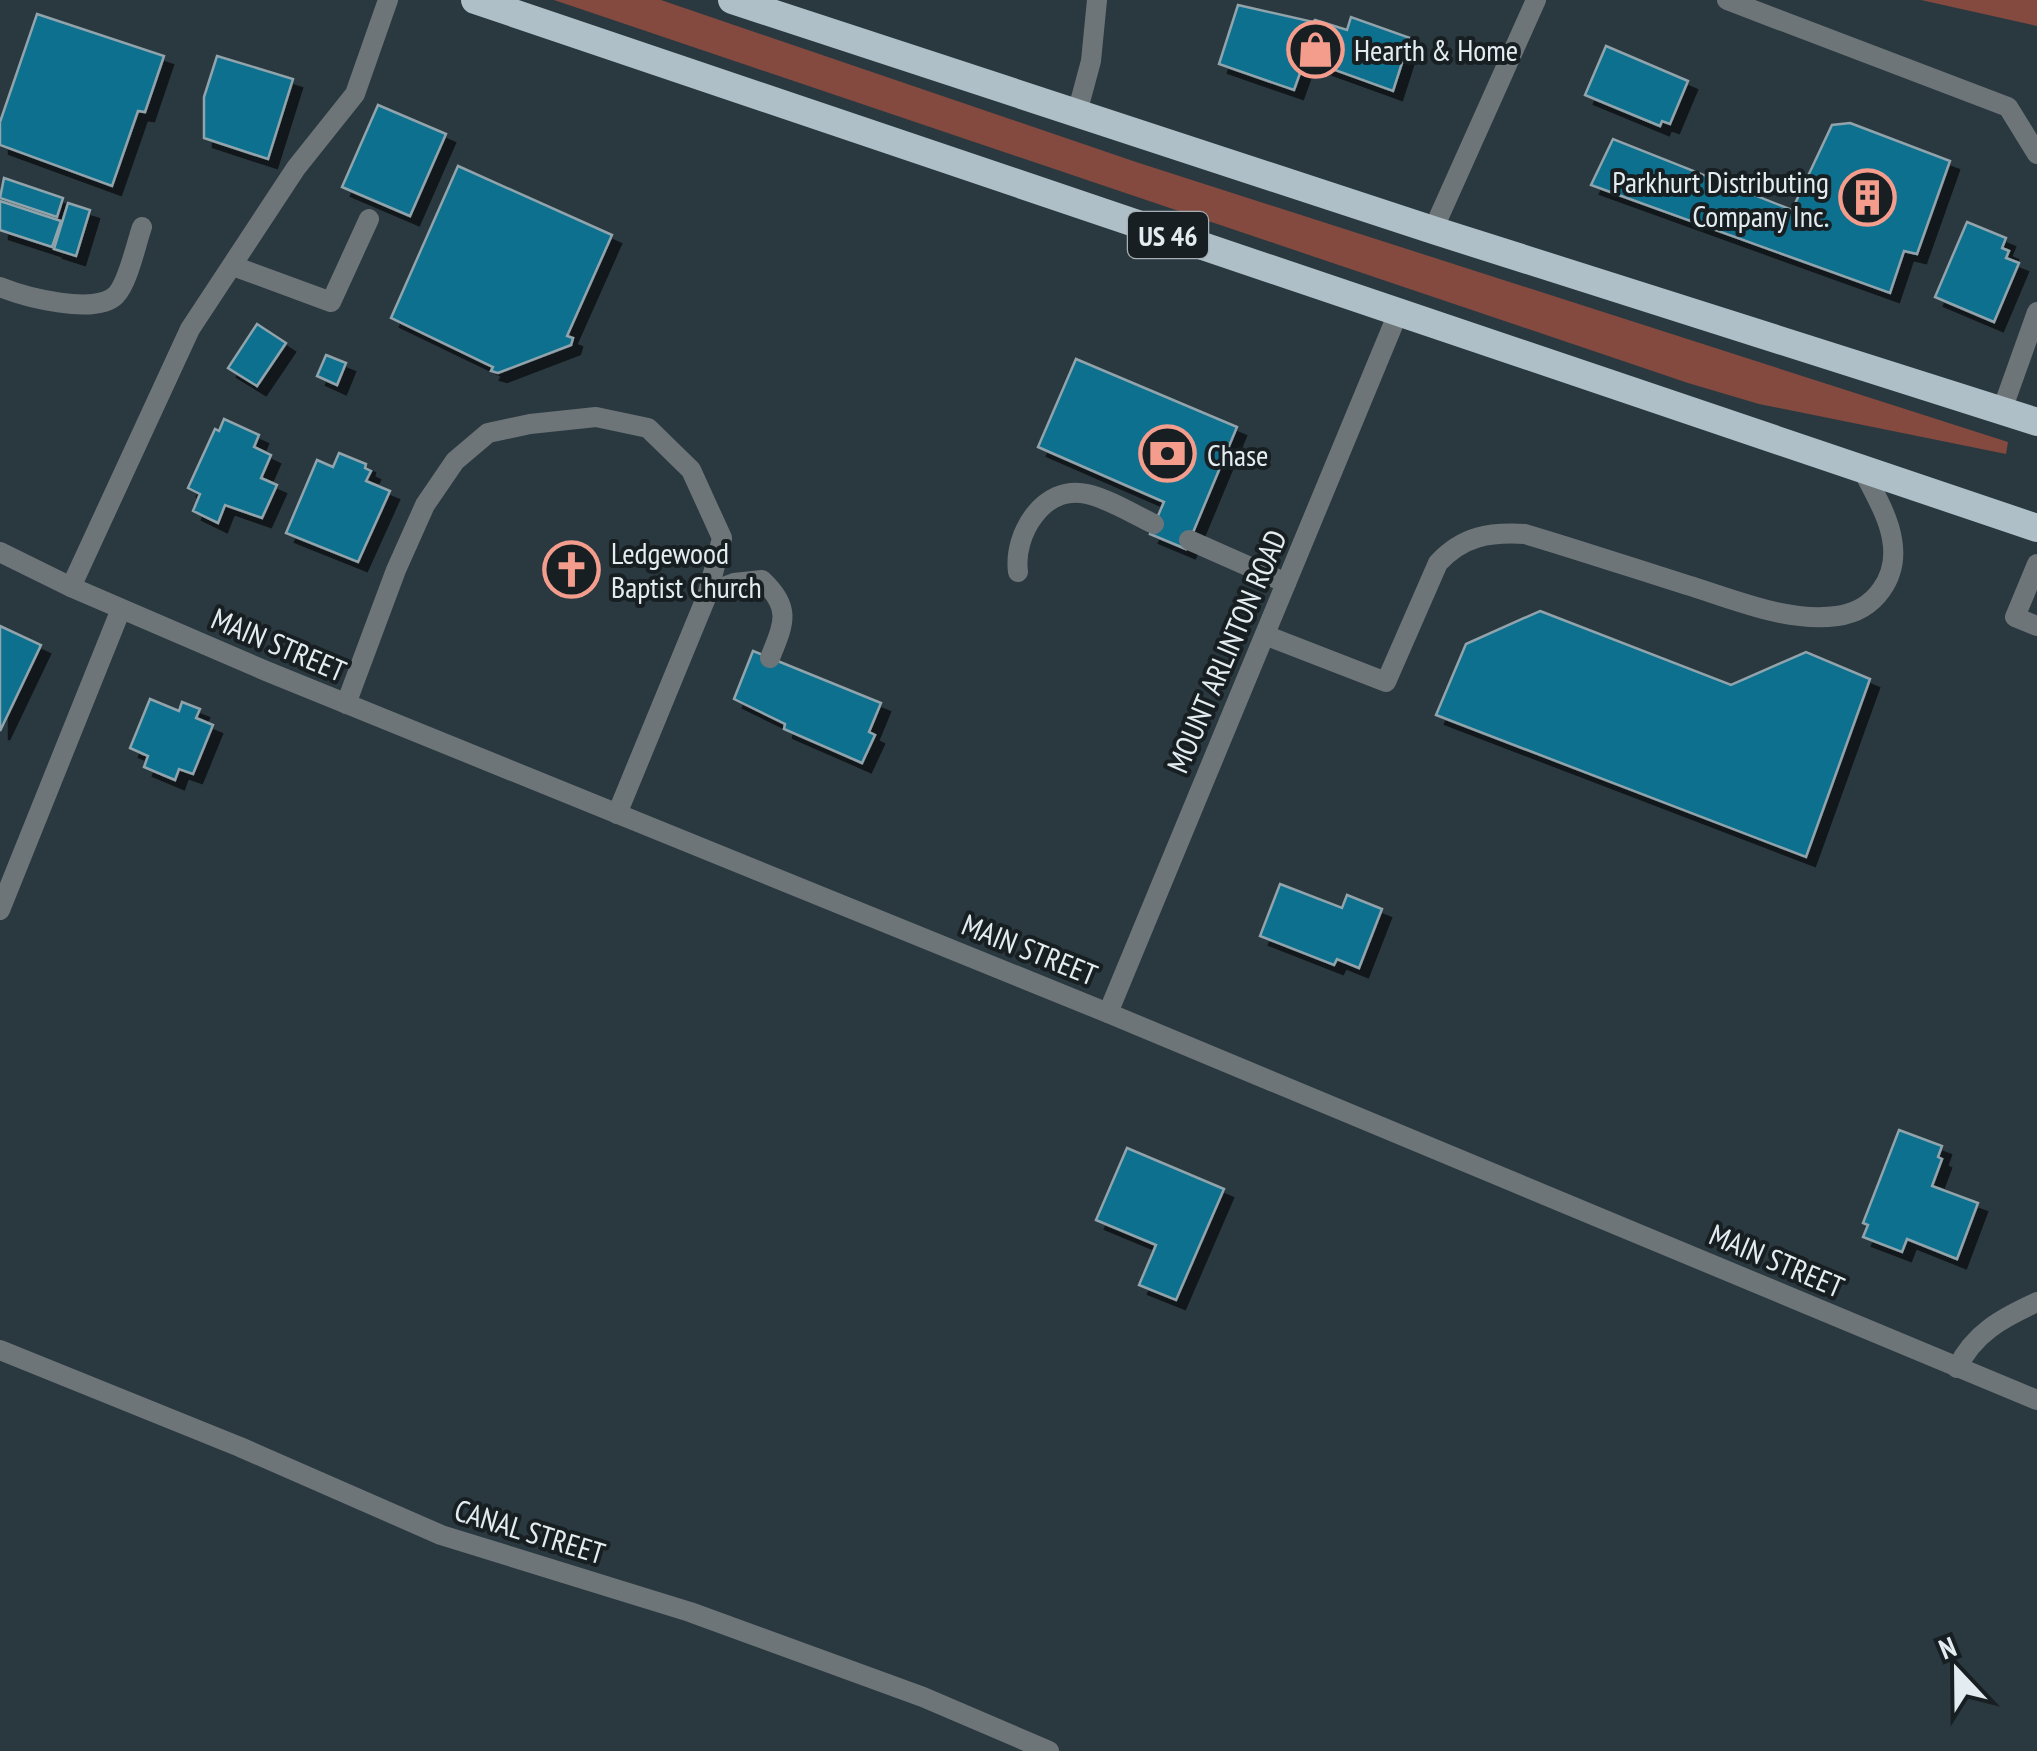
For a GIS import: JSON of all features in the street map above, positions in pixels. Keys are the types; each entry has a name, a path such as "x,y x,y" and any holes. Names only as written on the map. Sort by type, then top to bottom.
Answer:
{"highway":[{"name":"US 46","path":"475,0 2037,528"},
{"path":"732,0 1433,230 2037,422"}],"street":[{"path":"71,587 190,329 296,168 355,94 388,0"},
{"path":"1077,113 1091,62 1097,0"},
{"path":"1433,230 1536,0"},
{"path":"1728,0 2008,107 2037,154"},
{"path":"233,266 331,302 369,219"},
{"path":"0,287 20,295 83,305 105,304 119,292 142,227"},
{"path":"2002,410 2037,312"},
{"name":"MOUNT ARLINTON ROAD","path":"1108,1013 1398,313"},
{"path":"346,704 425,504 454,461 488,434 530,424 596,417 648,428 692,470 722,538 704,601 617,814"},
{"path":"1265,635 1386,682 1438,563 1471,537 1498,532 1525,534 1758,608 1834,617 1864,608 1881,592 1893,562 1892,540 1862,468"},
{"path":"1018,572 1016,556 1027,524 1040,508 1058,497 1087,494 1154,524"},
{"path":"1189,540 1286,583"},
{"name":"MAIN STREET","path":"0,552 120,609 346,704 1108,1013 2037,1400"},
{"path":"2037,564 2014,617 2037,626"},
{"path":"704,601 734,583 762,580 779,596 783,607 781,631 770,658"},
{"path":"0,910 120,609"},
{"path":"1957,1368 1980,1334 2037,1302"},
{"name":"CANAL STREET","path":"0,1350 204,1432 442,1535 690,1612 923,1697 1049,1751"}],"shaded area":[{"path":"554,0 661,0 1136,162 2008,442 2006,454 1759,404 1688,383"},
{"path":"1921,0 2037,0 2037,26"}],"building":[{"name":"Hearth & Home","path":"1238,5 1347,30 1351,17 1410,38 1393,91 1305,59 1294,90 1219,64"},
{"path":"37,14 164,56 145,112 138,111 112,186 0,145 0,122"},
{"path":"1606,46 1688,81 1670,124 1662,121 1660,126 1585,95"},
{"path":"217,56 293,79 268,159 204,138 204,97"},
{"path":"378,105 446,134 410,216 342,187"},
{"name":"Parkhurt Distributing Company Inc.","path":"1850,123 1950,161 1917,254 1904,251 1890,293 1591,185 1613,139 1792,210 1832,125"},
{"path":"458,166 612,235 567,336 573,338 571,345 498,373 491,371 493,367 391,318"},
{"path":"4,178 63,198 57,217 0,198"},
{"path":"0,201 61,221 52,247 0,230"},
{"path":"68,203 90,210 76,256 54,249"},
{"path":"1967,222 2006,238 2002,248 2009,251 2006,258 2019,263 1994,322 1935,297"},
{"path":"257,324 286,343 257,386 228,368"},
{"path":"326,355 346,363 337,385 317,376"},
{"path":"1076,359 1237,427 1186,549 1150,534 1164,502 1038,447"},
{"path":"224,419 259,435 254,447 271,455 261,478 277,485 262,518 225,505 218,523 193,511 200,494 188,488 215,429 219,431"},
{"path":"339,453 366,464 365,468 371,471 366,481 390,491 358,562 286,533 317,460 333,467"},
{"path":"1540,611 1731,685 1806,652 1870,679 1806,857 1436,715 1466,644"},
{"path":"0,626 41,645 0,731"},
{"path":"753,651 881,703 869,732 875,735 862,763 784,729 785,724 734,699"},
{"path":"150,699 179,711 182,702 200,709 196,718 213,725 193,774 179,769 175,780 144,767 148,756 130,748"},
{"path":"1280,884 1342,908 1347,895 1382,909 1359,968 1337,959 1334,965 1260,936"},
{"path":"1899,1130 1942,1146 1938,1157 1942,1159 1932,1186 1978,1203 1957,1259 1907,1239 1902,1252 1863,1237 1868,1225 1863,1223"},
{"path":"1127,1148 1224,1189 1176,1300 1139,1285 1156,1245 1096,1220"}],"place":[{"name":"Hearth & Home","path":"1315,49"},
{"name":"Parkhurt Distributing Company Inc.","path":"1868,198"},
{"name":"Chase","path":"1168,454"},
{"name":"Ledgewood Baptist Church","path":"572,569"}]}
